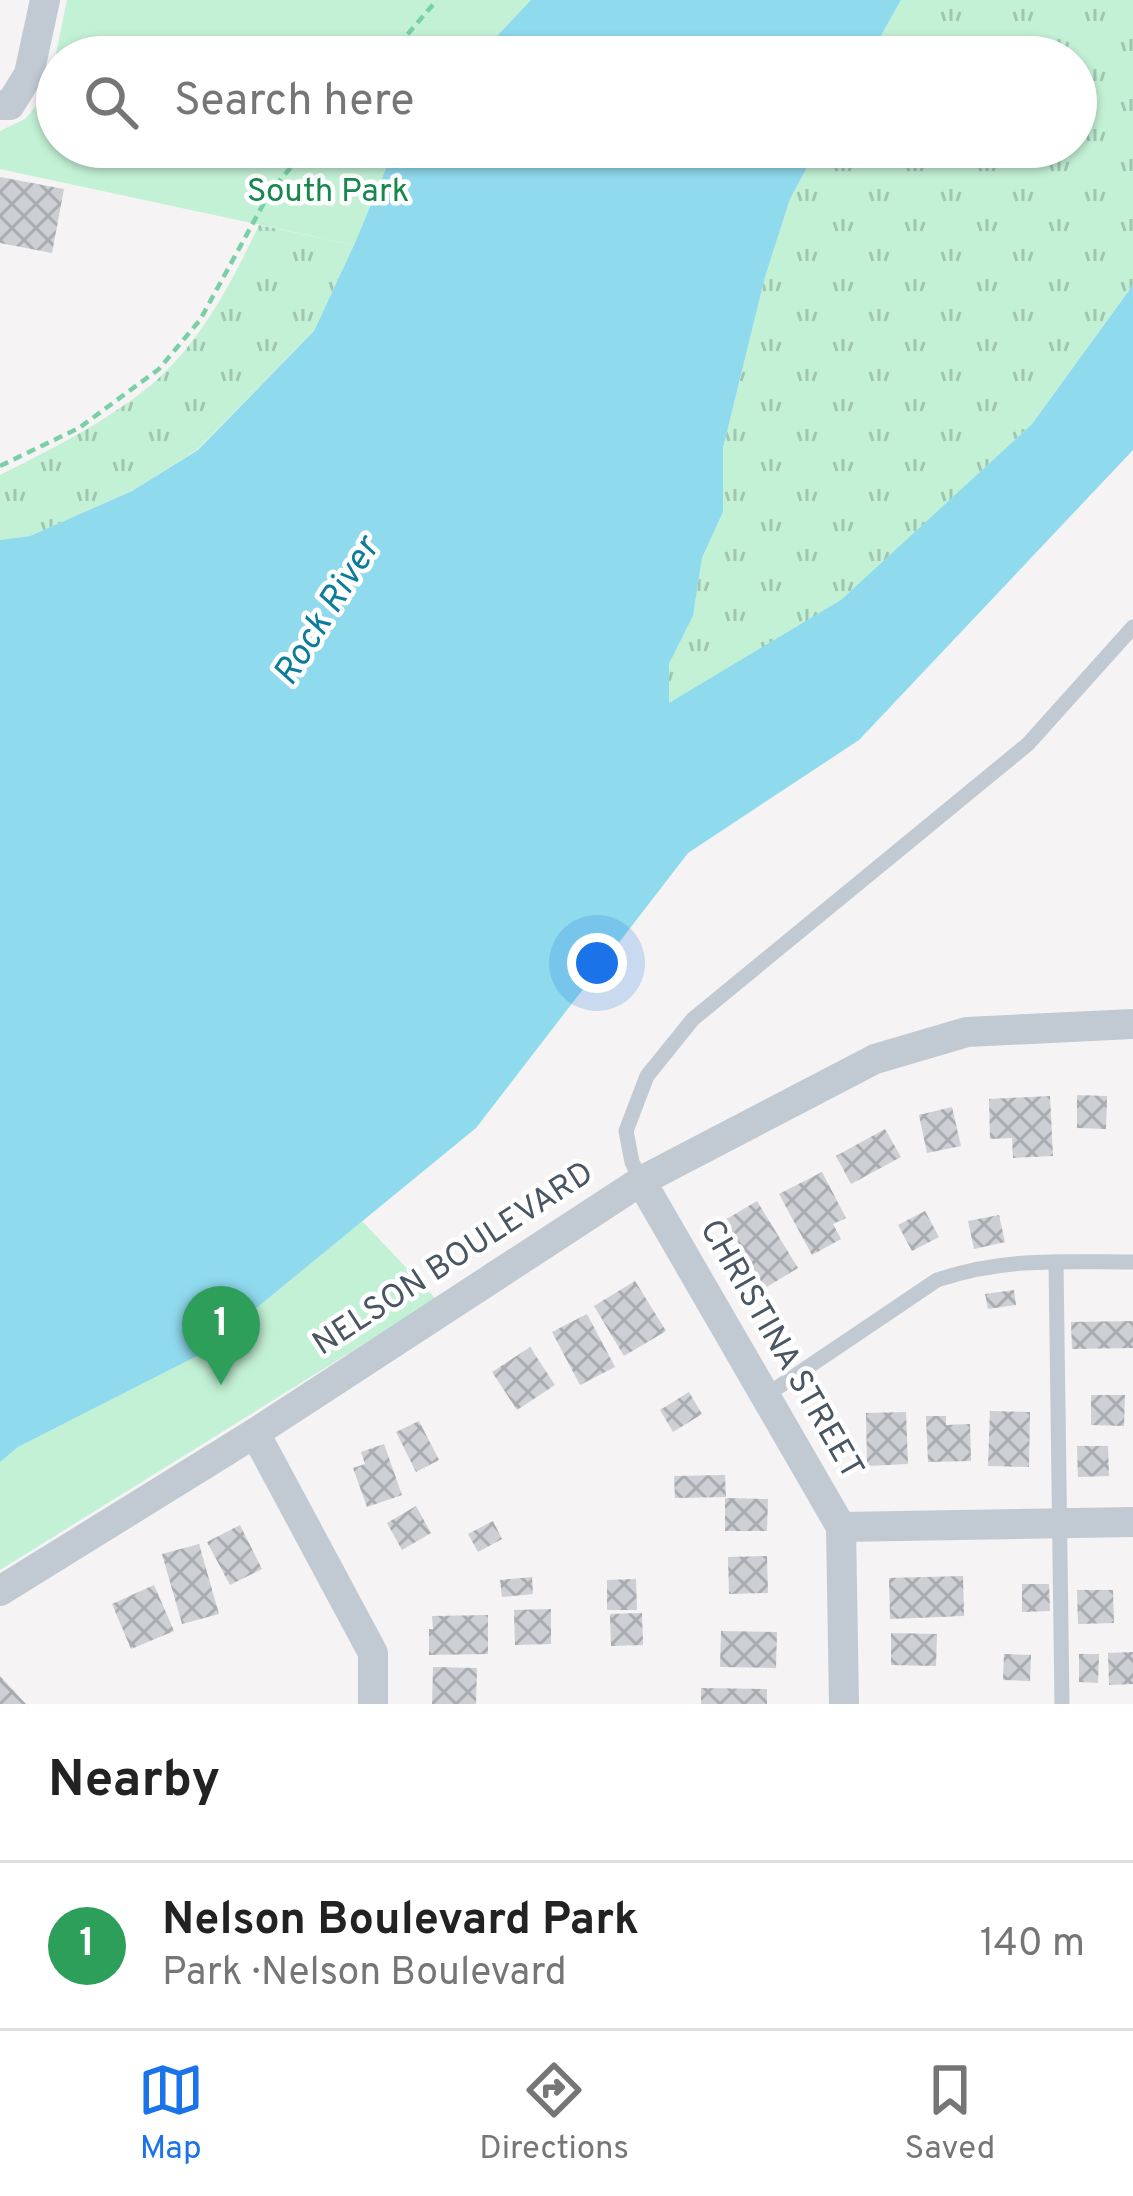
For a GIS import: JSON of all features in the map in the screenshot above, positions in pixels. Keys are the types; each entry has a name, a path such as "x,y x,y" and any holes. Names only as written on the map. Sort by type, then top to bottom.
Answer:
{"street":[{"path":"37,36 45,0"},
{"path":"5,105 29,74 36,42"},
{"name":"NELSON BOULEVARD","path":"0,1591 255,1433 641,1181 875,1059 968,1032 1133,1024"},
{"name":"CHRISTINA STREET","path":"641,1181 841,1527 844,1704"},
{"path":"255,1433 373,1653 373,1704"},
{"path":"841,1527 1133,1522"}],"lane":[{"path":"641,1181 626,1131 647,1076 693,1019 1028,744 1133,628"},
{"path":"765,1396 938,1280 1012,1262 1133,1262"},
{"path":"1056,1262 1062,1704"}],"path":[{"path":"406,36 437,0"},
{"path":"0,466 79,428 159,369 200,320 269,192 290,168"}],"green space":[{"name":"South Park","path":"67,0 531,0 497,36 60,36"},
{"path":"901,0 1133,0 1133,285 1032,424 841,601 669,704 669,664 693,616 702,558 723,512 723,448 765,277 790,199 807,168 1097,168 1097,36 881,36"},
{"name":"South Park","path":"36,106 36,168 386,168 354,245 0,169 0,131 25,119"},
{"path":"259,225 354,245 314,331 197,450 132,491 30,536 0,540 0,475 97,423 169,369 213,311"},
{"path":"362,1221 436,1299 0,1570 0,1462 18,1447 199,1355"}],"water":[{"path":"531,0 901,0 881,36 497,36"},
{"name":"Rock River","path":"386,168 807,168 790,199 765,277 723,448 723,512 702,558 693,616 669,664 669,703 841,600 1032,424 1133,285 1133,450 859,740 688,853 476,1128 199,1355 18,1447 0,1462 0,540 30,536 132,491 198,450 314,331"}],"building":[{"path":"0,177 64,189 52,253 0,243"},
{"path":"1077,1095 1107,1096 1106,1129 1077,1128"},
{"path":"1050,1096 1053,1156 1013,1158 1012,1138 990,1139 989,1099"},
{"path":"952,1107 961,1146 927,1153 919,1115"},
{"path":"885,1129 901,1157 851,1184 836,1156"},
{"path":"822,1172 846,1218 833,1224 841,1239 812,1255 779,1194"},
{"path":"757,1201 798,1268 765,1288 725,1220"},
{"path":"925,1211 939,1237 912,1251 898,1225"},
{"path":"999,1215 1005,1242 974,1249 968,1221"},
{"path":"635,1281 666,1331 624,1356 594,1306"},
{"path":"1014,1290 1016,1305 988,1309 985,1294"},
{"path":"587,1314 615,1367 580,1385 552,1332"},
{"path":"1133,1321 1133,1348 1072,1349 1071,1322"},
{"path":"530,1347 555,1385 517,1410 492,1372"},
{"path":"689,1392 702,1414 673,1432 660,1410"},
{"path":"1091,1395 1125,1395 1124,1426 1091,1425"},
{"path":"990,1411 1030,1412 1029,1467 988,1466"},
{"path":"906,1412 908,1464 867,1466 866,1413"},
{"path":"926,1416 946,1416 946,1425 970,1424 971,1461 928,1462"},
{"path":"419,1421 439,1460 416,1472 396,1432"},
{"path":"384,1444 402,1495 367,1507 353,1468 365,1464 361,1452"},
{"path":"1077,1446 1108,1446 1109,1476 1078,1477"},
{"path":"725,1475 726,1497 675,1498 674,1476"},
{"path":"725,1498 768,1499 767,1531 725,1531"},
{"path":"416,1506 431,1533 402,1550 387,1523"},
{"path":"493,1521 502,1539 478,1552 468,1534"},
{"path":"240,1525 262,1569 230,1585 207,1542"},
{"path":"199,1544 219,1614 182,1624 162,1554"},
{"path":"767,1556 768,1593 729,1594 728,1557"},
{"path":"963,1576 964,1616 890,1619 889,1578"},
{"path":"532,1577 533,1594 502,1597 500,1580"},
{"path":"636,1579 637,1610 607,1610 607,1580"},
{"path":"1022,1584 1049,1584 1050,1611 1022,1612"},
{"path":"154,1585 174,1631 131,1649 112,1604"},
{"path":"1077,1590 1113,1590 1114,1623 1078,1624"},
{"path":"551,1609 551,1644 515,1645 514,1610"},
{"path":"642,1613 643,1645 611,1646 610,1614"},
{"path":"488,1615 488,1654 429,1655 432,1616"},
{"path":"721,1631 777,1632 776,1668 720,1667"},
{"path":"891,1633 937,1634 936,1666 891,1665"},
{"path":"1133,1652 1133,1684 1109,1685 1108,1653"},
{"path":"1004,1654 1031,1655 1030,1681 1003,1680"},
{"path":"1079,1654 1099,1654 1098,1683 1079,1682"},
{"path":"433,1667 477,1668 476,1704 432,1704"},
{"path":"0,1676 26,1704 0,1704"},
{"path":"701,1688 767,1689 767,1704 701,1704"}],"place":[{"name":"Nelson Boulevard Park","path":"221,1385"}]}
